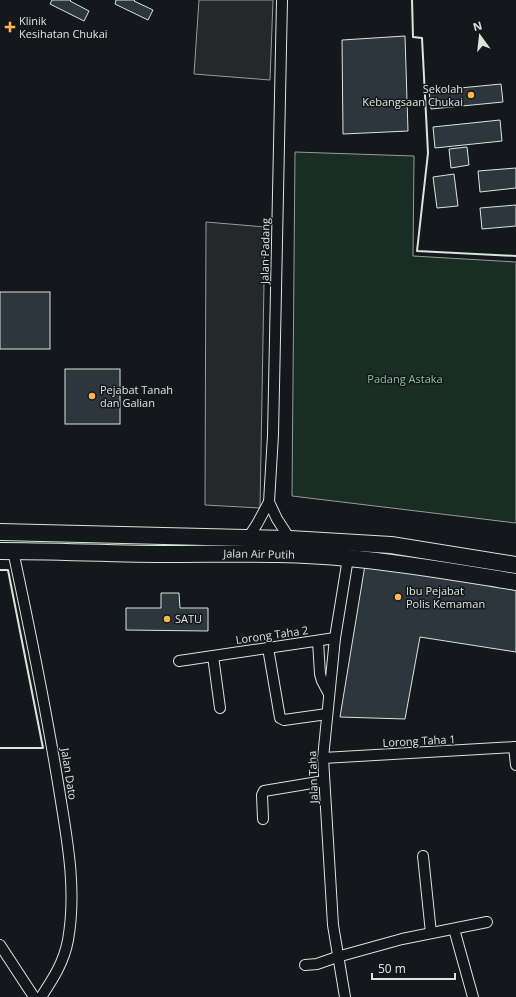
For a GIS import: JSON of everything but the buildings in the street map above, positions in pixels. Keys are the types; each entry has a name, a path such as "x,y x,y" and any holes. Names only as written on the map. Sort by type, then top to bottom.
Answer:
{"main road":[{"name":"Jalan Air Putih","path":"0,532 290,539 391,545 516,565"},
{"name":"Jalan Air Putih","path":"7,551 171,554 260,553 348,558 516,582"}],"street":[{"name":"Jalan Padang","path":"269,502 273,435 282,0"},
{"path":"248,538 269,502"},
{"path":"269,502 277,519 290,539"},
{"name":"Jalan Dato","path":"7,551 52,746 70,862 72,912 64,959 41,997"},
{"name":"Jalan Taha","path":"345,997 333,925 323,758 335,638 348,558"},
{"name":"Lorong Taha 2","path":"178,661 335,638"},
{"path":"318,641 320,674 329,694"},
{"path":"268,648 280,718 284,720 327,714"},
{"path":"213,656 220,708"},
{"path":"515,747 516,765"},
{"name":"Lorong Taha 1","path":"323,758 515,747"},
{"path":"263,820 262,795 264,791 324,781"},
{"path":"423,856 431,933"},
{"path":"305,965 317,964 337,956 402,939 487,922"},
{"path":"454,929 473,997"},
{"path":"0,946 34,997"}],"green space":[{"name":"Padang Astaka","path":"295,152 414,156 413,256 516,262 516,523 292,496"}],"shaded area":[{"path":"199,0 273,0 270,80 194,74"},
{"path":"206,222 265,227 260,508 205,505"}],"wall":[{"path":"412,0 413,37 422,38 428,153 417,251 516,256"},
{"path":"0,570 8,570 43,748 0,748"}],"place":[{"name":"Klinik Kesihatan Chukai","path":"10,27"},
{"name":"Sekolah Kebangsaan Chukai","path":"471,95"},
{"name":"Pejabat Tanah dan Galian","path":"92,396"},
{"name":"Ibu Pejabat Polis Kemaman","path":"398,597"},
{"name":"SATU","path":"167,619"}]}
